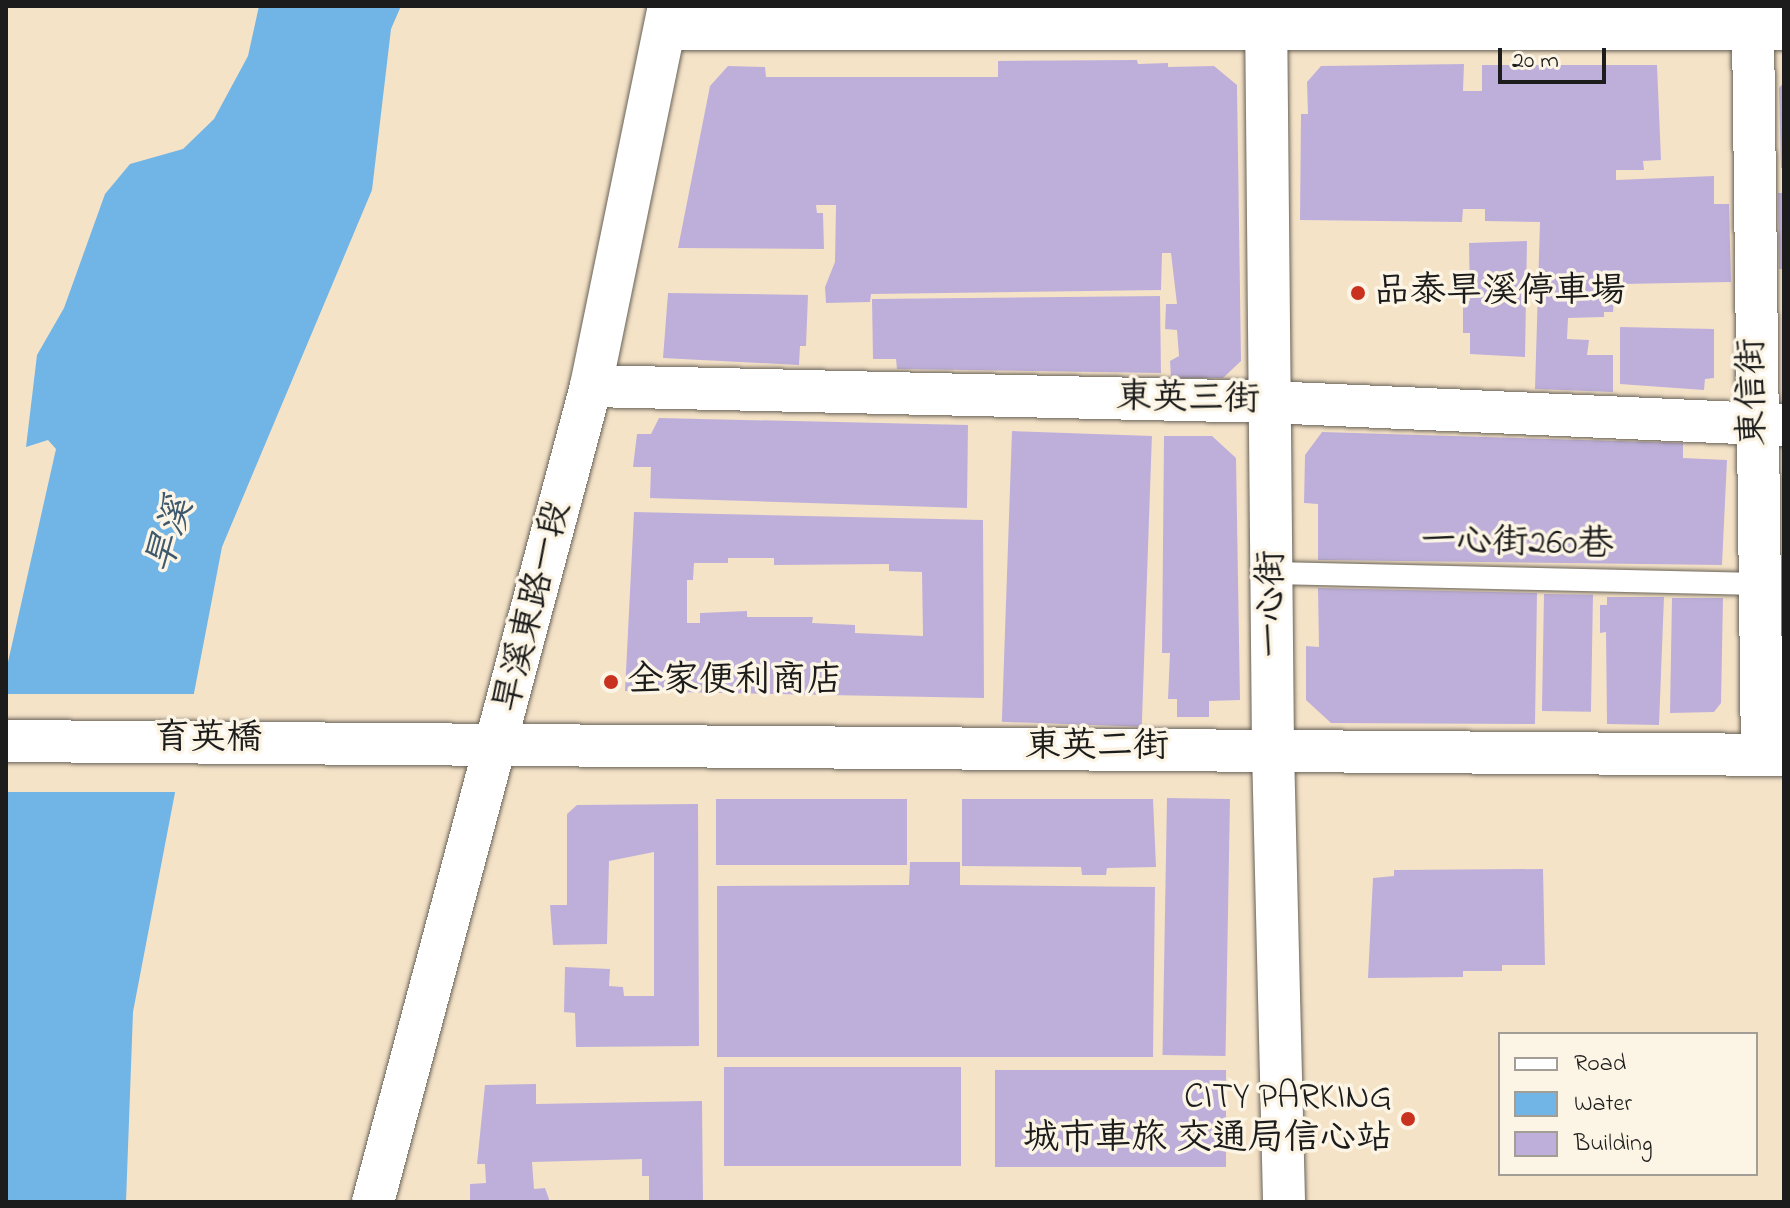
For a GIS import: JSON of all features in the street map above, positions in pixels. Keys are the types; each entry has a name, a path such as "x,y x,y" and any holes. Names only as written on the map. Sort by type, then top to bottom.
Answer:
{"street":[{"path":"667,17 1266,16 1768,29"},
{"name":"一心街","path":"1266,16 1273,750 1284,1202"},
{"name":"旱溪東路一段","path":"373,1202 499,744 591,386 667,17"},
{"name":"東信街","path":"1768,29 1769,424 1759,584 1773,755"},
{"name":"東英三街","path":"591,386 1268,402 1769,424"},
{"name":"東英二街","path":"409,740 499,744 1773,755"},
{"name":"育英橋","path":"6,741 409,740"}],"lane":[{"name":"一心街260巷","path":"1273,573 1759,584"}],"water":[{"name":"旱溪","path":"259,6 401,6 391,29 372,190 222,547 133,1012 126,1202 6,1202 6,671 56,449 48,440 26,447 37,355 64,308 105,194 130,164 183,149 214,119 248,56"}],"pier":[{"path":"6,694 198,694 198,792 6,792"}],"building":[{"path":"1137,60 1138,64 1168,63 1168,67 1214,66 1237,85 1241,361 1223,378 1171,378 1170,361 1179,356 1177,330 1165,329 1166,304 1177,304 1171,253 1162,253 1161,290 871,294 870,302 826,303 825,287 835,262 836,205 816,205 817,213 823,213 824,249 678,248 710,86 728,66 765,67 766,77 998,77 998,61"},
{"path":"1464,64 1463,91 1482,91 1482,65 1657,65 1661,160 1643,161 1644,170 1616,170 1616,180 1714,176 1714,204 1729,204 1731,282 1621,284 1621,299 1614,300 1613,312 1604,312 1604,317 1568,318 1567,339 1589,340 1587,355 1613,355 1613,392 1535,389 1540,222 1485,221 1485,209 1463,209 1462,222 1300,220 1301,114 1308,114 1307,82 1321,66"},
{"path":"1784,82 1784,168 1781,168 1779,88"},
{"path":"1778,193 1784,193 1784,269 1779,269"},
{"path":"1527,241 1525,357 1470,354 1470,333 1463,333 1463,301 1470,301 1469,243"},
{"path":"668,293 808,295 806,346 800,346 799,365 663,358"},
{"path":"1160,296 1161,373 897,369 896,359 873,359 872,299"},
{"path":"1620,327 1714,329 1714,378 1705,379 1704,390 1620,384"},
{"path":"659,418 968,425 967,508 650,498 651,467 633,467 637,434 651,434"},
{"path":"1012,431 1152,436 1142,727 1002,722"},
{"path":"1322,432 1683,443 1683,458 1727,460 1722,565 1318,560 1318,504 1304,503 1305,455"},
{"path":"1164,436 1212,436 1236,458 1240,700 1209,701 1209,717 1177,717 1177,699 1168,699 1170,653 1162,653"},
{"path":"634,512 983,520 984,698 625,691","holes":["728,558 774,558 774,565 889,564 889,571 922,572 923,636 855,633 855,625 812,623 813,617 747,617 747,611 700,613 700,623 687,623 687,580 693,580 694,563 728,563"]},
{"path":"1318,588 1537,593 1535,724 1331,723 1306,700 1306,646 1319,647"},
{"path":"1544,594 1593,595 1591,712 1542,711"},
{"path":"1607,597 1664,597 1659,725 1607,724 1606,632 1600,633 1600,605 1607,605"},
{"path":"1672,598 1723,598 1721,703 1714,712 1670,713"},
{"path":"1167,798 1230,799 1226,1056 1163,1055"},
{"path":"716,799 907,799 907,865 716,865"},
{"path":"962,799 1153,799 1156,867 1107,868 1106,875 1082,875 1081,867 962,866"},
{"path":"698,804 699,1046 576,1047 575,1013 564,1012 565,967 610,969 609,986 623,987 624,996 654,996 654,852 609,861 607,944 553,945 550,905 567,905 567,814 577,805"},
{"path":"910,862 960,862 960,885 1155,887 1153,1057 717,1057 717,886 909,885"},
{"path":"1543,869 1545,965 1502,965 1502,971 1463,971 1463,977 1368,978 1373,878 1394,876 1394,870"},
{"path":"724,1067 961,1067 961,1166 724,1166"},
{"path":"995,1070 1226,1070 1226,1167 995,1167"},
{"path":"536,1084 536,1104 702,1101 703,1202 649,1202 649,1176 642,1176 642,1159 532,1162 534,1189 545,1188 550,1202 470,1202 470,1184 486,1183 485,1164 477,1164 485,1085"}],"place":[{"name":"品泰旱溪停車場","path":"1358,293"},
{"name":"全家便利商店","path":"611,682"},
{"name":"CITY PARKING 城市車旅 交通局信心站","path":"1408,1119"}]}
